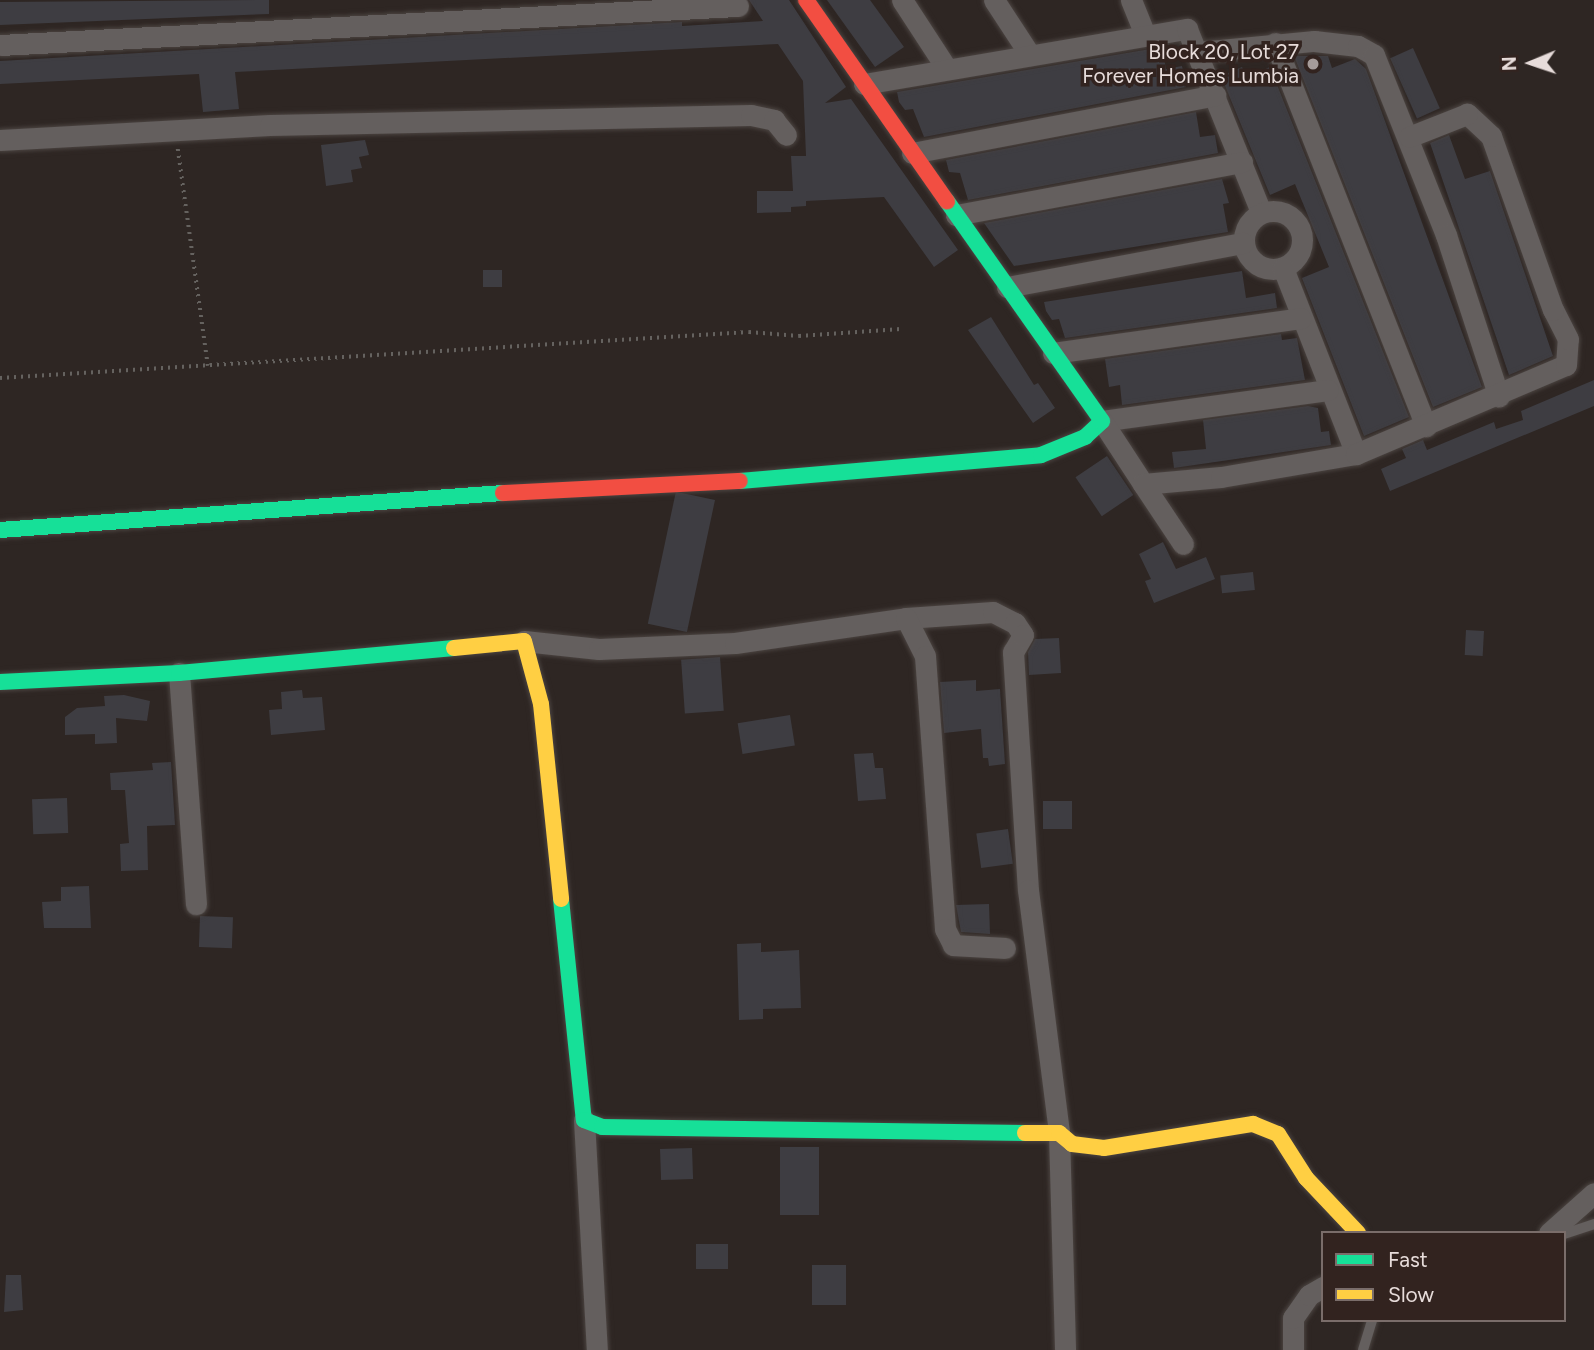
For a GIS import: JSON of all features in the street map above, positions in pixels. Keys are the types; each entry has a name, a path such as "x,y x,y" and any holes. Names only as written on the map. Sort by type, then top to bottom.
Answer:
{"street":[{"path":"806,0 1102,421 1183,544"},
{"path":"902,0 947,69"},
{"path":"993,0 1030,55"},
{"path":"1131,0 1145,35"},
{"path":"0,45 672,5 738,6"},
{"path":"864,84 1187,29 1199,52 1261,212"},
{"path":"1199,52 1275,43 1342,44 1374,55 1409,137 1499,397"},
{"path":"1275,43 1426,426"},
{"path":"912,153 1216,95"},
{"path":"1143,484 1356,454 1499,397 1566,365 1568,339 1491,136 1467,114 1409,137"},
{"path":"0,140 270,125 751,115 774,120 786,135"},
{"path":"956,215 1242,162"},
{"path":"1261,212 1287,214 1302,235 1301,249 1283,268 1257,265 1244,243 1247,225 1261,212"},
{"path":"1007,286 1244,243"},
{"path":"1283,268 1328,390 1356,454"},
{"path":"1053,353 1301,318"},
{"path":"0,530 563,488 745,481 1041,455 1085,438 1102,421 1328,390"},
{"path":"0,682 179,673 524,641 599,649 735,643 906,618 993,612 1015,623 1023,635 1013,652 1028,890 1059,1133 1065,1350"},
{"path":"906,618 925,656 945,929 953,945 1005,948"},
{"path":"524,641 541,704 584,1120 597,1350"},
{"path":"179,673 196,904"},
{"path":"584,1120 602,1127 1059,1133 1072,1144 1104,1148 1242,1125 1269,1130 1286,1143 1322,1198 1357,1231"},
{"path":"1551,1231 1594,1193"},
{"path":"1293,1350 1293,1318 1309,1295 1321,1288"}],"lane":[{"path":"1566,1233 1594,1224"},
{"path":"1363,1350 1371,1322"}],"path":[{"path":"176,131 208,366"},
{"path":"0,378 749,332 799,336 901,329"}],"building":[{"path":"269,0 269,14 0,25 0,2"},
{"path":"749,0 789,0 846,87 825,103 851,99 958,250 934,267 884,197 806,201 806,206 791,207 791,212 757,213 757,191 793,191 791,156 806,156 803,81 778,44 235,72 239,109 203,112 199,74 0,84 0,61 682,22 682,26 763,21"},
{"path":"827,0 870,0 904,47 875,67"},
{"path":"1162,47 1166,69 1182,66 1186,87 924,137 913,109 905,110 899,102 897,92"},
{"path":"1413,48 1440,108 1417,118 1390,58"},
{"path":"1294,56 1328,56 1332,68 1355,59 1366,69 1482,387 1433,407"},
{"path":"1242,67 1246,77 1270,67 1409,417 1364,436 1302,278 1329,267 1295,184 1270,195 1221,76"},
{"path":"1196,112 1200,137 1215,135 1218,153 968,200 960,173 949,172 946,160"},
{"path":"1449,135 1465,179 1490,171 1553,356 1509,375 1430,143"},
{"path":"365,140 369,155 359,157 362,168 351,170 353,182 326,186 321,145"},
{"path":"1222,179 1229,203 1223,204 1228,232 1014,266 984,223"},
{"path":"483,270 502,270 502,287 483,287"},
{"path":"1242,271 1246,298 1275,293 1277,308 1065,338 1059,319 1052,320 1044,302"},
{"path":"991,317 1034,385 1038,383 1055,408 1033,423 968,330"},
{"path":"1281,334 1282,340 1297,338 1305,380 1122,405 1120,385 1109,387 1105,359"},
{"path":"1594,380 1594,406 1390,491 1381,469 1406,458 1402,449 1423,440 1427,450 1494,422 1496,429 1523,420 1521,411"},
{"path":"1308,406 1318,408 1321,432 1329,431 1331,445 1174,468 1172,452 1206,449 1203,420"},
{"path":"1107,456 1133,495 1102,516 1075,477"},
{"path":"676,492 715,500 687,632 648,624"},
{"path":"1163,542 1176,569 1206,557 1215,579 1154,603 1145,581 1151,579 1139,554"},
{"path":"1253,572 1255,590 1222,593 1220,575"},
{"path":"1466,630 1484,631 1483,656 1465,655"},
{"path":"1059,638 1061,673 1029,675 1028,652 1035,639"},
{"path":"720,657 724,711 685,714 681,660"},
{"path":"976,680 976,691 1000,689 1005,764 989,766 988,758 983,758 981,729 944,733 940,682"},
{"path":"302,690 303,698 322,697 325,730 271,735 269,710 282,709 281,692"},
{"path":"124,695 150,701 147,721 116,718 117,743 95,744 95,734 65,735 65,717 77,708 105,706 104,696"},
{"path":"790,715 795,746 743,754 738,723"},
{"path":"873,753 875,768 883,768 886,799 858,801 854,754"},
{"path":"171,762 175,825 147,826 148,870 121,871 120,844 129,843 125,790 111,790 110,773 153,770 152,763"},
{"path":"67,798 68,833 33,834 32,799"},
{"path":"1043,801 1072,801 1072,829 1043,829"},
{"path":"1008,829 1013,864 981,868 976,833"},
{"path":"89,886 91,928 44,928 42,902 61,901 61,887"},
{"path":"989,904 990,934 961,932 956,905"},
{"path":"200,916 233,917 232,948 199,947"},
{"path":"761,943 761,952 799,950 801,1008 763,1009 763,1019 739,1020 737,944"},
{"path":"780,1147 819,1147 819,1215 780,1215"},
{"path":"692,1148 693,1179 661,1180 660,1149"},
{"path":"696,1244 728,1244 728,1269 696,1269"},
{"path":"812,1265 846,1265 846,1305 812,1305"},
{"path":"6,1275 21,1275 23,1310 4,1312"}],"traffic: fast":[{"path":"740,481 1041,455 1085,437 1102,421 947,201"},
{"path":"0,530 503,493"},
{"path":"0,682 179,673 454,648"},
{"path":"561,899 584,1120 602,1127 1025,1133"}],"traffic: slow":[{"path":"454,648 524,641 541,704 561,899"},
{"path":"1025,1133 1059,1133 1072,1144 1104,1148 1253,1124 1278,1134 1306,1178 1356,1231"}],"traffic: jam":[{"path":"806,0 947,201"},
{"path":"503,493 740,481"}],"place":[{"name":"Block 20, Lot 27 Forever Homes Lumbia","path":"1313,64"}]}
